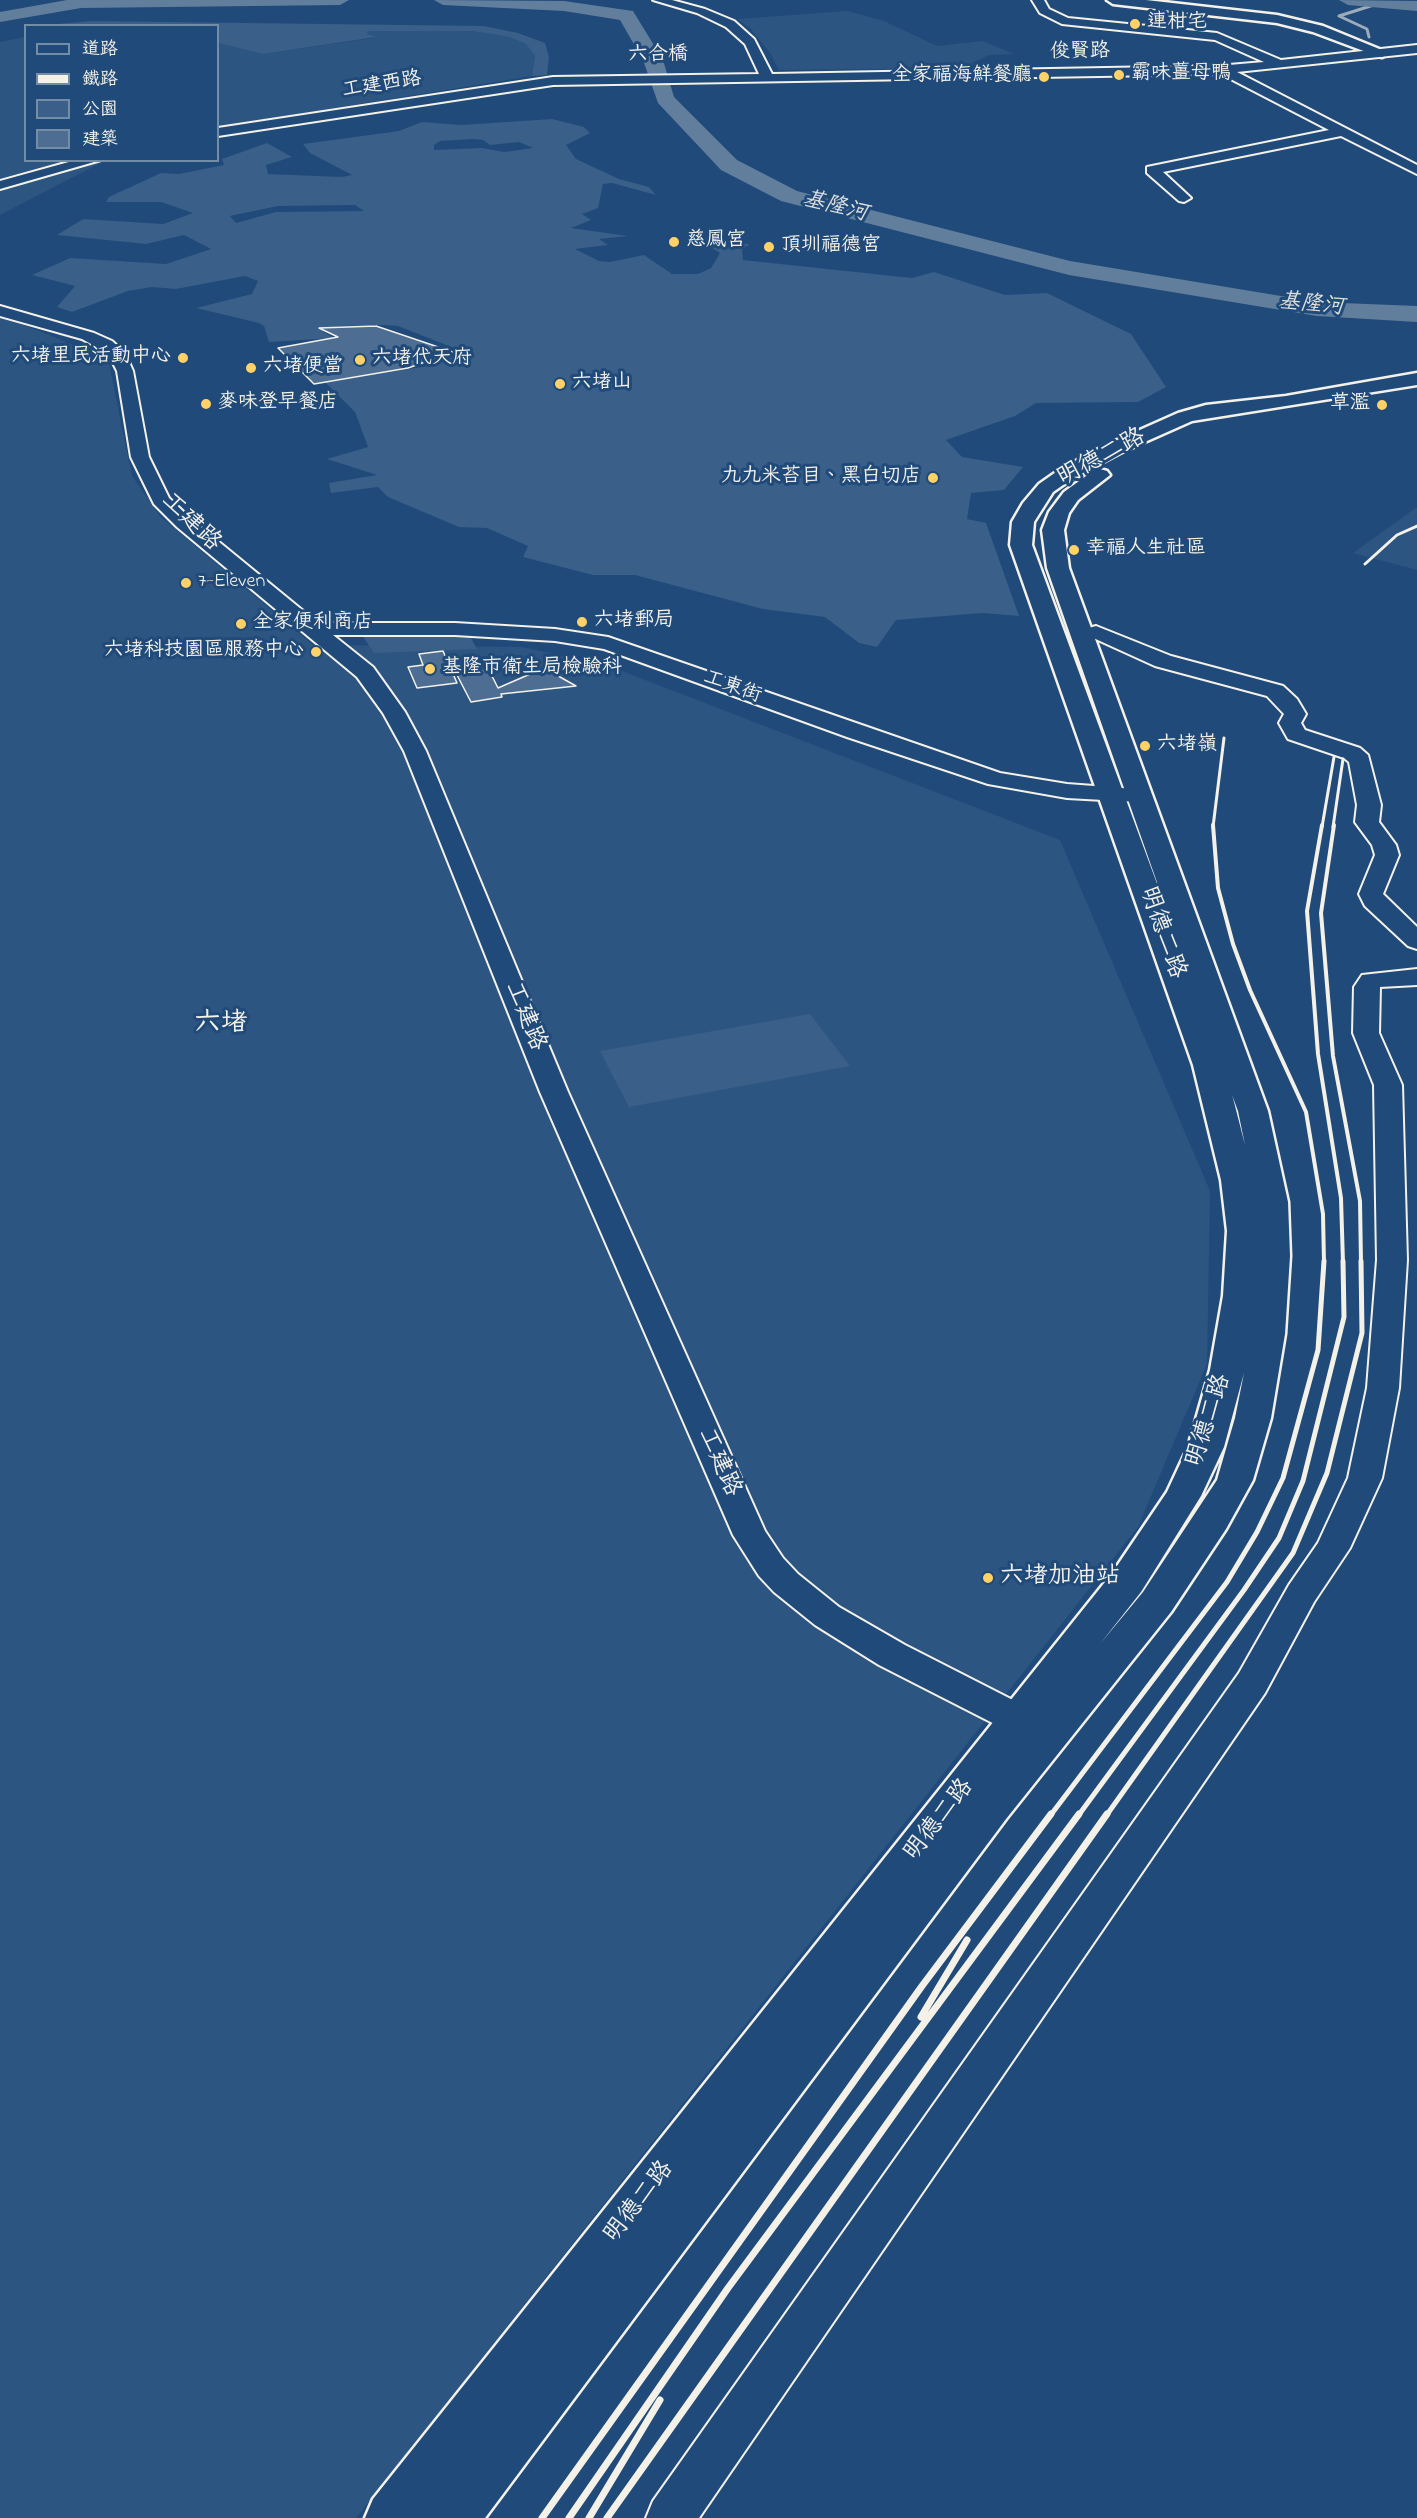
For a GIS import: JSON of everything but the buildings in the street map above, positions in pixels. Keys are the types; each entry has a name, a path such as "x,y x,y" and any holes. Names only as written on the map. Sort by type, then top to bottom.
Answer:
{"main road":[{"path":"1113,0 1277,20 1318,29 1380,50"},
{"name":"明德二路","path":"1034,1727 1157,1602 1213,1519 1235,1480 1253,1418 1268,1334 1274,1256 1272,1202 1265,1159 1253,1111 1127,795 1021,545 1023,522 1033,503 1046,488 1066,474 1113,448 1185,417 1206,411 1286,402 1417,380"},
{"name":"明德二路","path":"392,2518 1034,1727 1183,1496 1206,1447 1227,1370 1240,1296 1243,1231 1237,1180 1219,1102 1058,568 1053,530 1071,496 1099,475 1143,452 1217,420 1257,412 1322,410 1417,391"},
{"name":"明德二路","path":"452,2518 977,1800"}],"street":[{"path":"659,0 718,18 736,29 750,42 767,75"},
{"path":"1041,5 1066,21 1085,25 1217,37 1277,63"},
{"name":"俊賢路","path":"767,75 1219,68 1417,47"},
{"path":"1219,68 1416,170"},
{"name":"六合橋","path":"552,79 767,75"},
{"name":"工建西路","path":"219,130 552,79"},
{"path":"1184,198 1152,170 1342,132"},
{"path":"0,183 73,162"},
{"path":"0,183 86,162"},
{"name":"工建路","path":"0,311 88,336 106,345 119,357 125,370 140,457 161,500 184,523 365,672 377,686 415,751 554,1092 750,1534 771,1567 786,1583 826,1616 892,1655 1034,1727"},
{"name":"工東街","path":"315,629 455,629 555,635 608,643 855,732 996,779 1067,791 1127,795"},
{"path":"1096,632 1163,661 1275,691 1289,704 1295,714 1290,723 1296,734 1352,753 1360,760 1368,797 1367,822 1384,845 1387,855 1371,894 1374,901 1417,941"},
{"path":"670,2518 1245,1693 1301,1594 1332,1548 1365,1478 1383,1388 1392,1260 1388,1085 1366,1033 1367,987 1371,980 1417,977"}],"shaded area":[{"path":"848,11 884,21 937,46 983,41 1014,54 989,55 972,63 974,68 779,70 770,53 750,28 737,19"},
{"path":"368,31 472,31 509,37 526,44 535,56 532,76 219,127 219,43 263,54 374,38 367,34"},
{"path":"24,37 24,162 102,162 0,215 0,42"},
{"path":"0,315 108,359 132,476 160,516 313,645 522,647 609,666 1060,840 1210,1191 1207,1364 1138,1527 356,2518 0,2518"},
{"path":"1417,507 1417,570 1353,553"}],"green space":[{"path":"91,21 484,26 518,33 545,43 549,57 547,75 532,76 535,56 526,44 509,37 472,31 368,31 367,34 376,37 263,54 219,43 219,24 57,24"},
{"path":"552,119 584,127 590,133 566,145 576,159 619,179 649,187 656,195 612,183 603,184 598,208 582,214 591,220 571,228 628,236 599,239 608,245 575,249 599,261 610,262 644,255 672,274 698,274 711,268 720,253 712,248 721,243 750,244 742,249 743,260 912,278 934,272 1005,295 1047,293 1131,334 1166,387 1138,402 1036,403 1015,416 946,440 962,457 1023,467 1004,490 971,493 967,519 986,523 1019,616 982,613 896,620 877,647 859,643 825,617 763,609 635,575 593,575 523,557 528,546 487,528 459,527 388,497 378,487 331,493 329,483 377,475 327,459 368,447 355,412 325,382 435,365 459,350 398,326 384,325 340,326 322,331 334,338 269,342 264,326 259,323 196,308 252,294 258,281 245,276 176,289 152,287 128,291 72,312 57,307 75,286 32,275 70,258 166,264 211,249 184,235 146,244 57,235 83,219 163,224 193,213 161,202 106,202 109,197 161,173 179,174 224,165 222,159 267,143 292,157 266,165 268,174 342,177 352,175 310,153 303,144 399,131 422,122 461,125","holes":["483,140 490,145 519,142 533,148 504,152 482,148 434,150 434,145 440,141","355,205 364,211 276,212 236,223 230,216 278,206"]},
{"path":"362,635 470,636 477,649 374,653"},
{"path":"810,1014 850,1066 629,1107 600,1051"}],"waterway":[{"name":"基隆河","path":"81,3 87,0"},
{"name":"基隆河","path":"0,17 81,3 340,0"},
{"name":"基隆河","path":"443,0 564,6 627,15 653,60 665,99 729,165 789,196 1069,268 1317,309 1417,314"},
{"name":"基隆河","path":"1348,0 1417,6"},
{"path":"1369,37 1367,29 1339,16 1380,3"}],"railway":[{"path":"1365,564 1397,535 1417,526"},
{"path":"1213,826 1224,738"},
{"path":"1322,827 1334,757"},
{"path":"1333,827 1343,759"},
{"path":"1322,825 1307,911 1318,1054 1341,1198 1343,1263"},
{"path":"1334,825 1321,913 1333,1056 1360,1201 1361,1263"},
{"path":"1213,826 1218,888 1233,944 1250,990 1306,1112 1323,1214 1324,1261"},
{"path":"1050,1816 1227,1582 1257,1532 1283,1478 1318,1350 1324,1261"},
{"path":"1078,1816 1244,1590 1279,1538 1303,1481 1344,1317 1343,1261"},
{"path":"1106,1816 1293,1553 1327,1473 1362,1333 1361,1261"},
{"path":"542,2518 922,1986 1051,1814"},
{"path":"569,2518 728,2288 1079,1814"},
{"path":"607,2518 1107,1814"},
{"path":"921,2017 967,1940"},
{"path":"589,2518 660,2400"}],"place":[{"name":"連柑宅","path":"1135,24"},
{"name":"霸味薑母鴨","path":"1119,75"},
{"name":"全家福海鮮餐廳","path":"1044,77"},
{"name":"慈鳳宮","path":"674,242"},
{"name":"頂圳福德宮","path":"769,247"},
{"name":"六堵里民活動中心","path":"183,358"},
{"name":"六堵代天府","path":"360,360"},
{"name":"六堵便當","path":"251,368"},
{"name":"六堵山","path":"560,384"},
{"name":"麥味登早餐店","path":"206,404"},
{"name":"草濫","path":"1382,405"},
{"name":"九九米苔目、黑白切店","path":"933,478"},
{"name":"幸福人生社區","path":"1074,550"},
{"name":"7-Eleven","path":"186,583"},
{"name":"六堵郵局","path":"582,622"},
{"name":"全家便利商店","path":"241,624"},
{"name":"六堵科技園區服務中心","path":"316,652"},
{"name":"基隆市衛生局檢驗科","path":"430,669"},
{"name":"六堵嶺","path":"1145,746"},
{"name":"六堵加油站","path":"988,1578"}],"district":[{"name":"六堵","path":"221,1026"}]}
